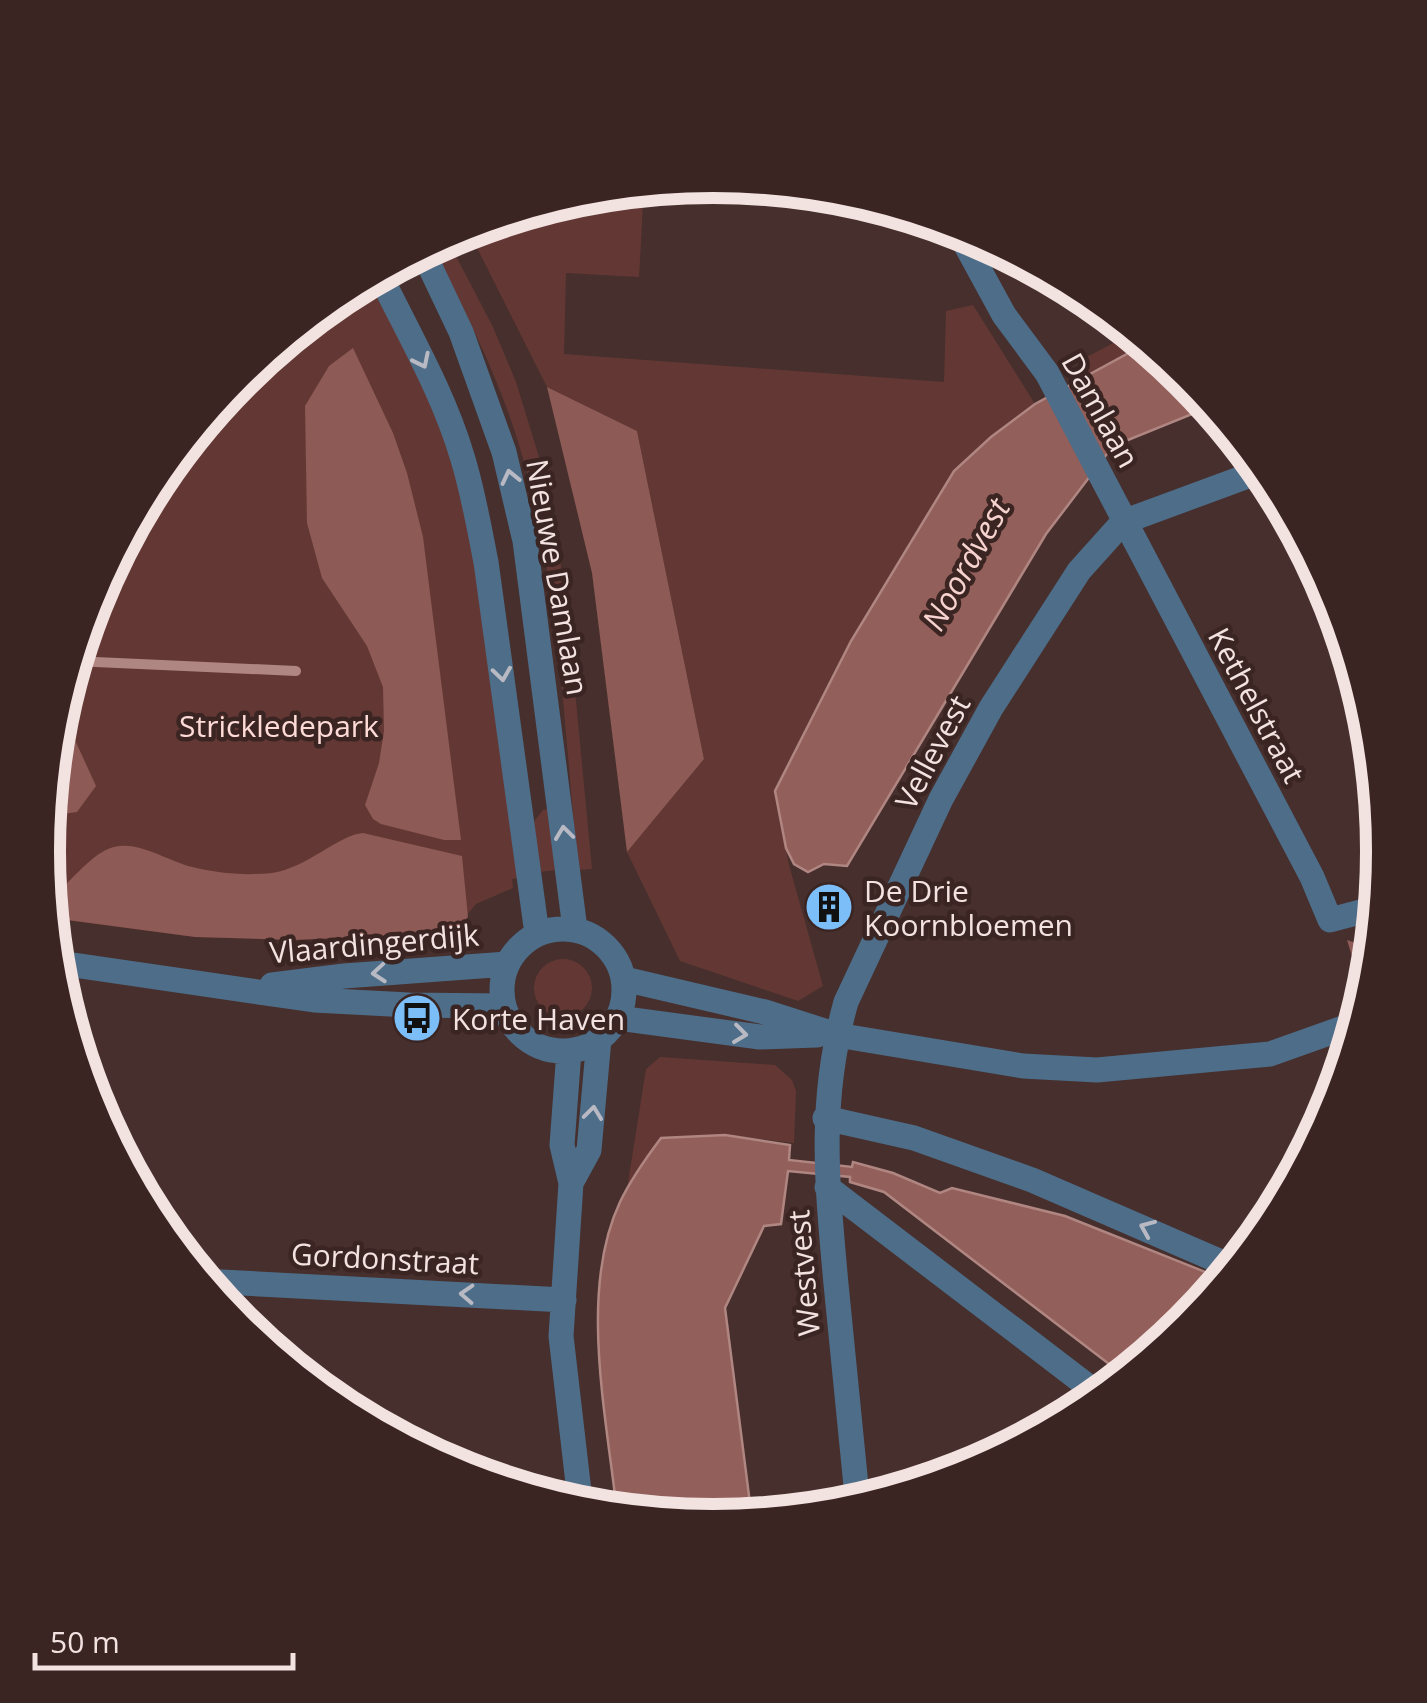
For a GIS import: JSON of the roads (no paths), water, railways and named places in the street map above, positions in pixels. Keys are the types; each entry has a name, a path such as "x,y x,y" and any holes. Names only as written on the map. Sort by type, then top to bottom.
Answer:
{"street":[{"name":"Damlaan","path":"968,250 1004,315 1047,373 1123,522"},
{"name":"Nieuwe Damlaan","path":"428,263 460,332 504,452 525,541 576,929"},
{"path":"385,287 446,410 462,456 486,562 537,934"},
{"path":"1123,522 1248,476"},
{"name":"Kethelstraat","path":"1123,522 1312,877 1330,920 1364,911"},
{"name":"Vellevest","path":"837,1035 846,1002 941,799 991,708 1079,571 1123,522"},
{"path":"552,929 576,929 597,938 616,958 624,979 623,1006 618,1018 599,1039 568,1050 547,1049 528,1040 509,1019 504,1006 503,978 516,951 537,934 552,929"},
{"name":"Vlaardingerdijk","path":"247,988 344,976 508,964"},
{"name":"Vlaardingerdijk","path":"71,965 314,1000 504,1006"},
{"path":"624,979 764,1012 837,1035 1022,1066 1098,1070 1270,1054 1343,1028"},
{"path":"618,1018 760,1037 837,1035"},
{"name":"Westvest","path":"837,1035 826,1118 828,1188 856,1489"},
{"path":"571,1182 589,1150 599,1039"},
{"path":"568,1050 562,1145 571,1182 561,1336 579,1490"},
{"path":"826,1118 914,1138 1032,1180 1222,1262"},
{"path":"828,1188 1088,1387"},
{"name":"Gordonstraat","path":"223,1283 564,1300"}],"water":[{"name":"Noordvest","path":"1133,351 1197,412 1113,446 1046,534 847,866 824,864 808,872 794,864 786,848 775,791 851,641 954,471 1035,404"},
{"path":"725,1135 790,1145 789,1160 852,1167 853,1162 893,1173 940,1193 952,1188 1065,1216 1211,1275 1176,1314 1114,1368 884,1192 850,1182 850,1177 788,1171 781,1224 764,1226 725,1308 750,1504 671,1504 615,1497 599,1355 600,1275 607,1237 624,1193 661,1138"}],"waterway":[{"path":"88,662 296,671"}],"place":[{"name":"De Drie Koornbloemen","path":"829,907"},
{"name":"Korte Haven","path":"417,1018"}],"park label":[{"name":"Strickledepark","path":"279,725"}]}
